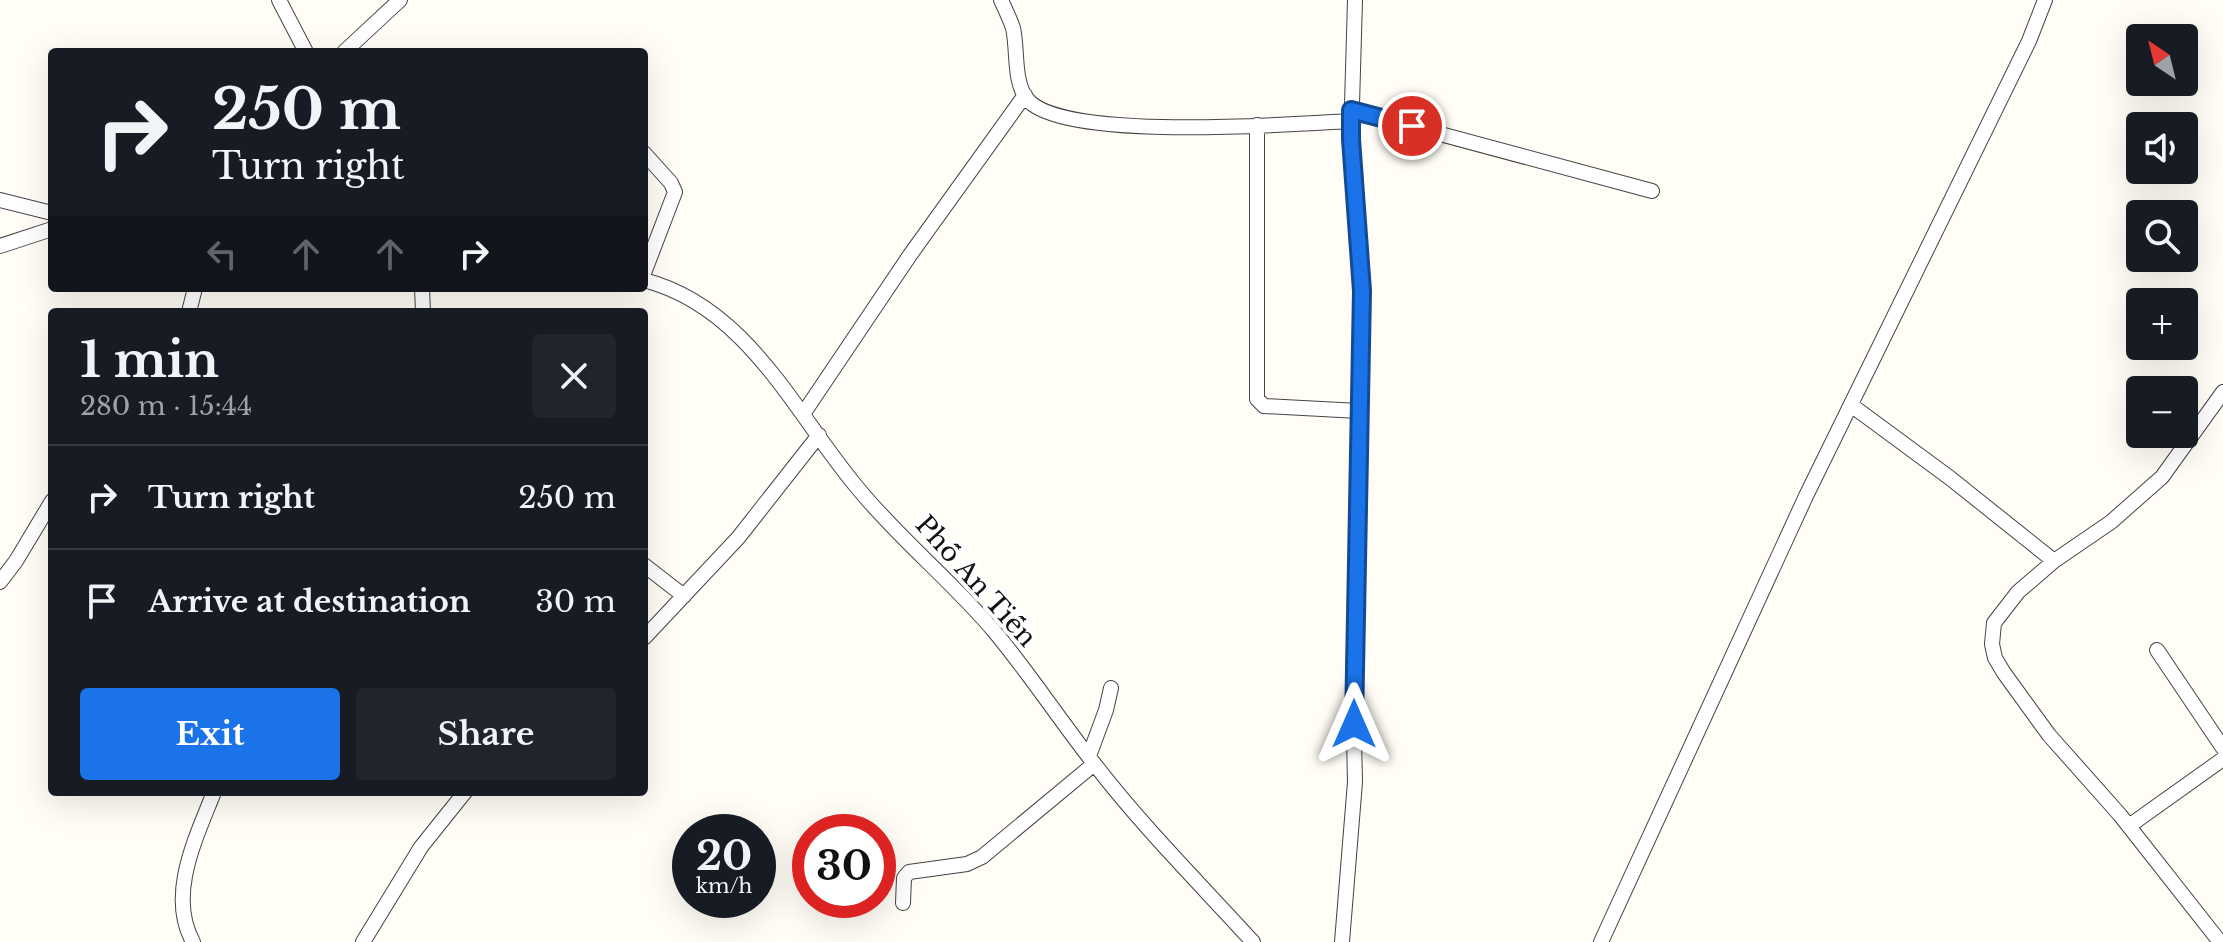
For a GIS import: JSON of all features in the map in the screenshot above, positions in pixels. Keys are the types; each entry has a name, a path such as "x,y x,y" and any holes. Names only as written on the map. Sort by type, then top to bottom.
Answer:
{"street":[{"path":"279,0 304,48"},
{"path":"348,48 400,0"},
{"path":"1001,0 1012,27 1021,90 1030,102 1046,111 1079,119 1142,126 1257,125 1351,116 1652,191"},
{"path":"1342,942 1355,782 1353,695 1362,291 1351,116 1355,0"},
{"path":"1601,942 1806,496 2029,41 2045,0"},
{"path":"803,414 910,255 1025,95"},
{"path":"1257,125 1257,399 1264,406 1359,411"},
{"path":"648,157 675,192 648,263"},
{"path":"0,200 48,212"},
{"path":"0,246 48,230"},
{"name":"Phố An Tiến","path":"648,281 678,290 702,304 728,325 784,386 856,486 947,578 994,632 1134,812 1253,942"},
{"path":"2220,942 2129,826 2049,735 1995,658 1992,632 2000,611 2018,592 2054,561 2111,522 2162,477 2223,392"},
{"path":"1851,405 1950,478 2054,561"},
{"path":"648,634 738,538 819,435"},
{"path":"0,582 23,551 48,508"},
{"path":"648,568 684,596"},
{"path":"2157,650 2223,748"},
{"path":"903,903 904,878 909,872 967,864 982,857 1092,760 1111,688"},
{"path":"2129,826 2223,759"},
{"path":"193,942 182,911 183,888 197,834 212,796"},
{"path":"363,942 421,847 462,796"}],"route":[{"path":"1354,724 1362,291 1351,110 1412,126"}]}
